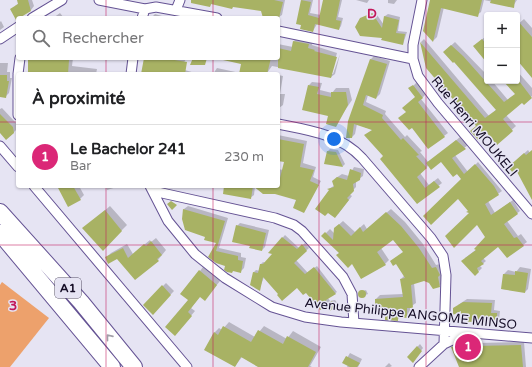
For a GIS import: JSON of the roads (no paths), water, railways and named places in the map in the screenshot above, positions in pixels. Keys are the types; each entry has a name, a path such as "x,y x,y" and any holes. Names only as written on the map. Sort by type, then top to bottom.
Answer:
{"highway":[{"path":"0,200 68,280 81,302"},
{"name":"A1","path":"0,212 81,302 134,367"},
{"name":"A1","path":"0,233 112,367"},
{"path":"0,245 49,297 68,314"}],"street":[{"path":"34,16 52,2 62,0"},
{"path":"99,0 144,14 156,7 207,16"},
{"path":"176,10 180,0"},
{"name":"Rue Henri MOUKELI","path":"422,0 412,46 413,59 418,76 429,93 532,214"},
{"path":"0,39 16,28"},
{"path":"280,31 413,59"},
{"path":"18,72 20,60"},
{"path":"131,72 133,60"},
{"path":"280,124 325,135 350,146 431,238 443,256 446,266 444,344"},
{"path":"0,146 16,165"},
{"path":"36,188 187,367"},
{"path":"151,189 275,218 294,225 309,238 344,277 352,294 354,323"},
{"name":"Avenue Philippe ANGOME MINSO","path":"151,189 168,221 185,243 205,264 244,292 285,312 305,317 354,323 532,338"},
{"path":"419,367 444,344 468,333"}],"place":[{"name":"Le Bachelor 241","path":"468,347"}]}
